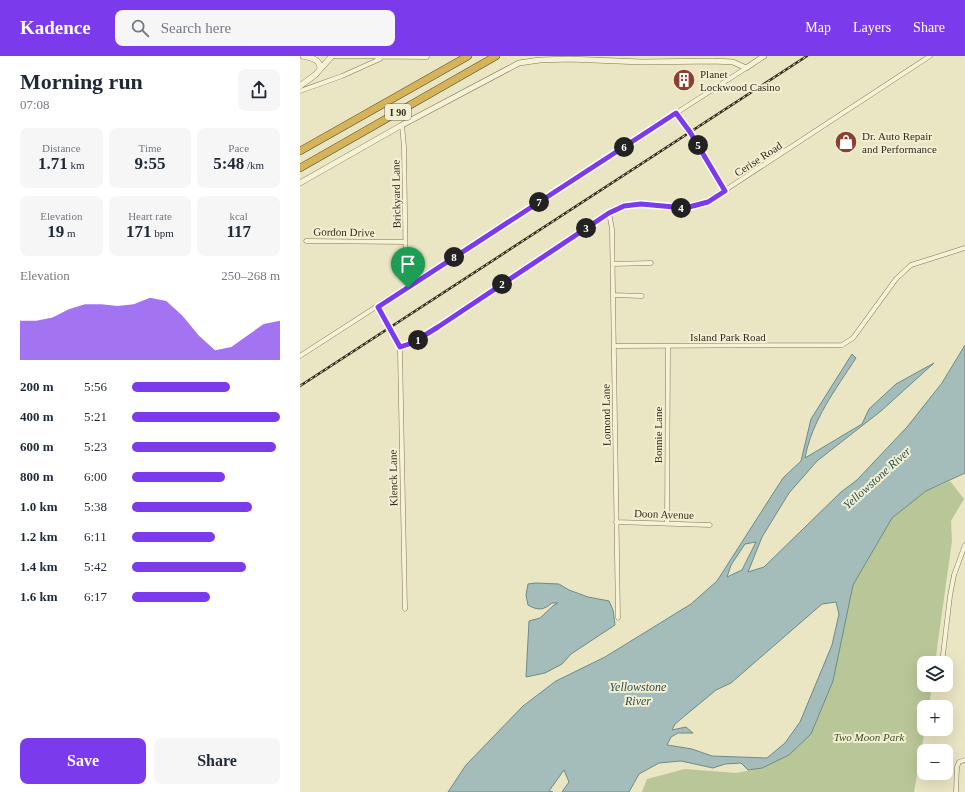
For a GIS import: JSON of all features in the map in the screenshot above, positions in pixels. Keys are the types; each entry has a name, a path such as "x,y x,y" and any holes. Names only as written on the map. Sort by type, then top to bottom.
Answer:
{"highway":[{"path":"443,70 465,56"},
{"name":"I 90","path":"300,151 468,56"},
{"name":"I 90","path":"300,168 496,56"}],"main road":[{"path":"303,56 317,60 320,64 320,68"},
{"path":"300,86 332,56"}],"street":[{"path":"328,56 382,58 427,57"},
{"path":"300,356 408,288 764,56"},
{"name":"Cerise Road","path":"400,347 412,343 438,327 609,213 624,206 641,204 685,208 708,202 930,56"},
{"path":"300,91 342,76 382,58"},
{"path":"300,183 402,125 519,63 540,60 569,59 642,62 713,61 733,62 746,68"},
{"path":"676,113 690,132 725,191"},
{"name":"Brickyard Lane","path":"402,125 404,147 406,279 408,288"},
{"name":"Lomond Lane","path":"609,213 612,229 613,264 618,618"},
{"name":"Gordon Drive","path":"306,241 405,242"},
{"name":"Island Park Road","path":"614,346 842,345 853,338 896,279 911,265 965,248"},
{"path":"613,264 651,263"},
{"path":"613,295 642,296"},
{"path":"378,307 400,347"},
{"name":"Bonnie Lane","path":"667,524 668,346"},
{"name":"Klenck Lane","path":"400,347 405,609"},
{"name":"Doon Avenue","path":"616,522 710,525"},
{"path":"943,656 954,575 965,545"},
{"path":"956,792 957,767 959,762 965,760"}],"green space":[{"name":"Two Moon Park","path":"950,481 964,499 951,521 952,541 936,656 917,656 917,692 931,692 930,700 917,700 917,736 924,736 922,744 917,744 917,775 914,792 642,792 647,779 685,769 736,773 762,768 789,755 811,734 833,681 853,585 892,518 926,491"}],"water":[{"name":"Yellowstone River","path":"965,345 965,473 926,491 892,518 853,585 833,681 811,734 789,755 762,768 748,770 741,763 725,764 713,768 681,761 659,763 639,774 629,792 562,792 569,782 564,770 549,791 553,792 448,792 466,765 523,706 556,681 605,657 691,604 717,581 783,478 801,461 811,419 852,354 856,358 833,393 819,418 808,444 805,458 862,424 869,409 896,384 934,363 881,411 817,461 789,493 762,537 748,572 764,567 841,492 857,480 907,427 942,383","holes":["756,542 742,570 727,577 731,565 745,544","836,602 839,614 832,645 800,722 785,743 767,758 712,756 692,749 667,745 671,737 678,733 693,733 686,727 672,730 675,724 716,690 731,683 822,604"]},
{"path":"528,584 559,584 569,590 588,597 609,601 613,610 615,625 571,654 562,664 545,673 526,677 529,621 540,618 558,603 552,603 541,609 528,605 526,595"}],"building":[{"name":"Planet Lockwood Casino","path":"678,73 689,73 689,86 678,88"}],"railway":[{"path":"300,386 807,56"}],"place":[{"name":"Planet Lockwood Casino","path":"684,80"},
{"name":"Dr. Auto Repair and Performance","path":"846,142"}],"route":[{"path":"676,113 690,132 725,191 708,202 685,208 641,204 624,206 609,213 438,327 412,343 400,347 378,307 408,288 442,264 676,113"}]}
